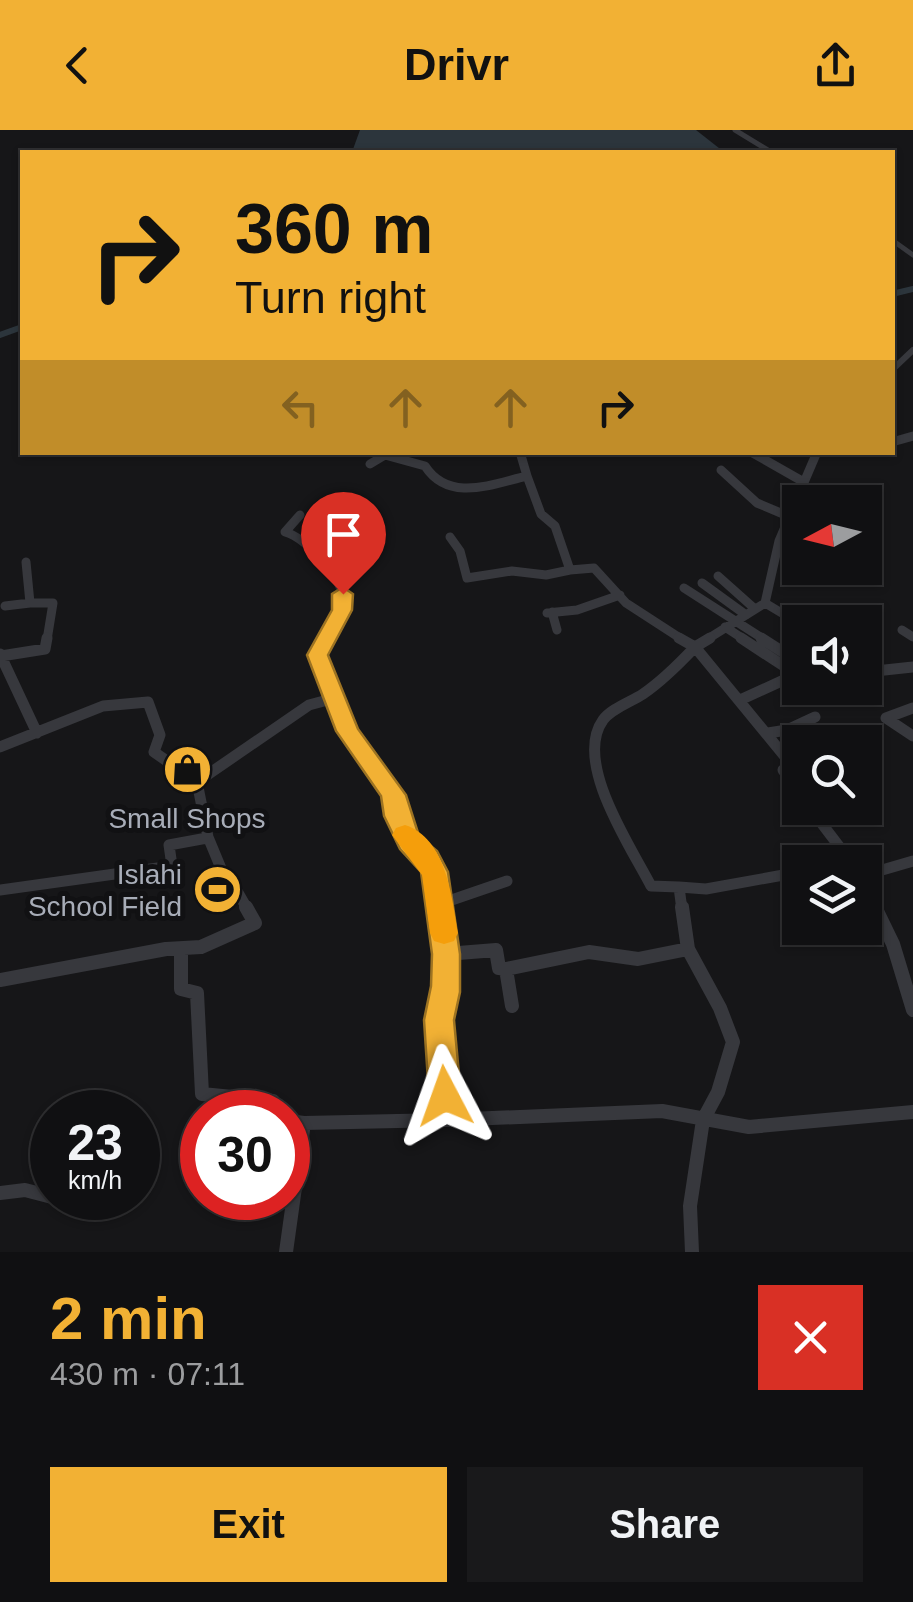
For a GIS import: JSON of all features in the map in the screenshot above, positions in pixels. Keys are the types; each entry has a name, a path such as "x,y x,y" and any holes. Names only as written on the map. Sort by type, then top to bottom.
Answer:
{"street":[{"path":"735,130 768,150"},
{"path":"370,464 383,455"},
{"path":"387,455 425,466 432,477 465,491 527,476"},
{"path":"521,455 542,514 556,526 570,570"},
{"path":"756,455 802,481"},
{"path":"800,485 816,455"},
{"path":"721,470 758,503 782,513"},
{"path":"300,515 285,532 301,537 313,549 343,594 342,610 318,655 348,731 393,795 396,816 409,842 428,858 435,872 446,954 446,992 441,996 439,1020 445,1120"},
{"path":"782,531 777,544 776,571 756,609 695,647 659,681 604,717 592,754 608,803 651,886 706,889 782,875"},
{"path":"450,537 460,552 467,578 512,570 548,574 594,568 600,580 654,624 695,647 782,752"},
{"path":"26,562 30,603"},
{"path":"718,576 756,609"},
{"path":"702,583 782,618"},
{"path":"684,588 782,659"},
{"path":"557,630 549,612 578,610 620,595"},
{"path":"5,606 54,603 45,649 0,655 38,733"},
{"path":"902,630 913,636"},
{"path":"882,670 913,667"},
{"path":"740,700 782,679"},
{"path":"197,782 309,705 335,698"},
{"path":"0,746 115,703 148,702 160,736 154,752 197,782"},
{"path":"913,708 886,718 913,736"},
{"path":"768,733 794,720 815,717"},
{"path":"0,980 154,951 180,951 219,942 255,924 237,891 230,890 207,838 199,812 197,782"},
{"path":"823,825 838,845"},
{"path":"0,890 172,866 169,845 207,838"},
{"path":"882,870 913,861"},
{"path":"440,904 507,881"},
{"path":"679,887 688,949 720,1008 732,1042 718,1092 702,1120 690,1206 692,1252"},
{"path":"882,922 913,1010"},
{"path":"446,954 496,950 499,968 506,968 588,952 638,959 688,949"},
{"path":"180,951 181,990 196,993 202,1090"},
{"path":"506,968 512,1006"},
{"path":"310,1122 662,1111 749,1127 913,1112"},
{"path":"0,1194 30,1191"},
{"path":"286,1252 288,1220"}],"shaded area":[{"path":"360,130 696,130 721,150 353,150"}],"waterway":[{"path":"895,293 913,289"},
{"path":"0,335 20,328"}],"slow traffic":[{"path":"405,835 428,858 435,872 444,933"}],"place":[{"name":"Small Shops","path":"187,770"},
{"name":"Islahi School Field","path":"217,890"}],"route":[{"path":"343,594 342,610 318,655 348,731 393,795 396,816 409,842 428,858 435,872 446,954 446,992 441,996 439,1020 445,1096"}]}
